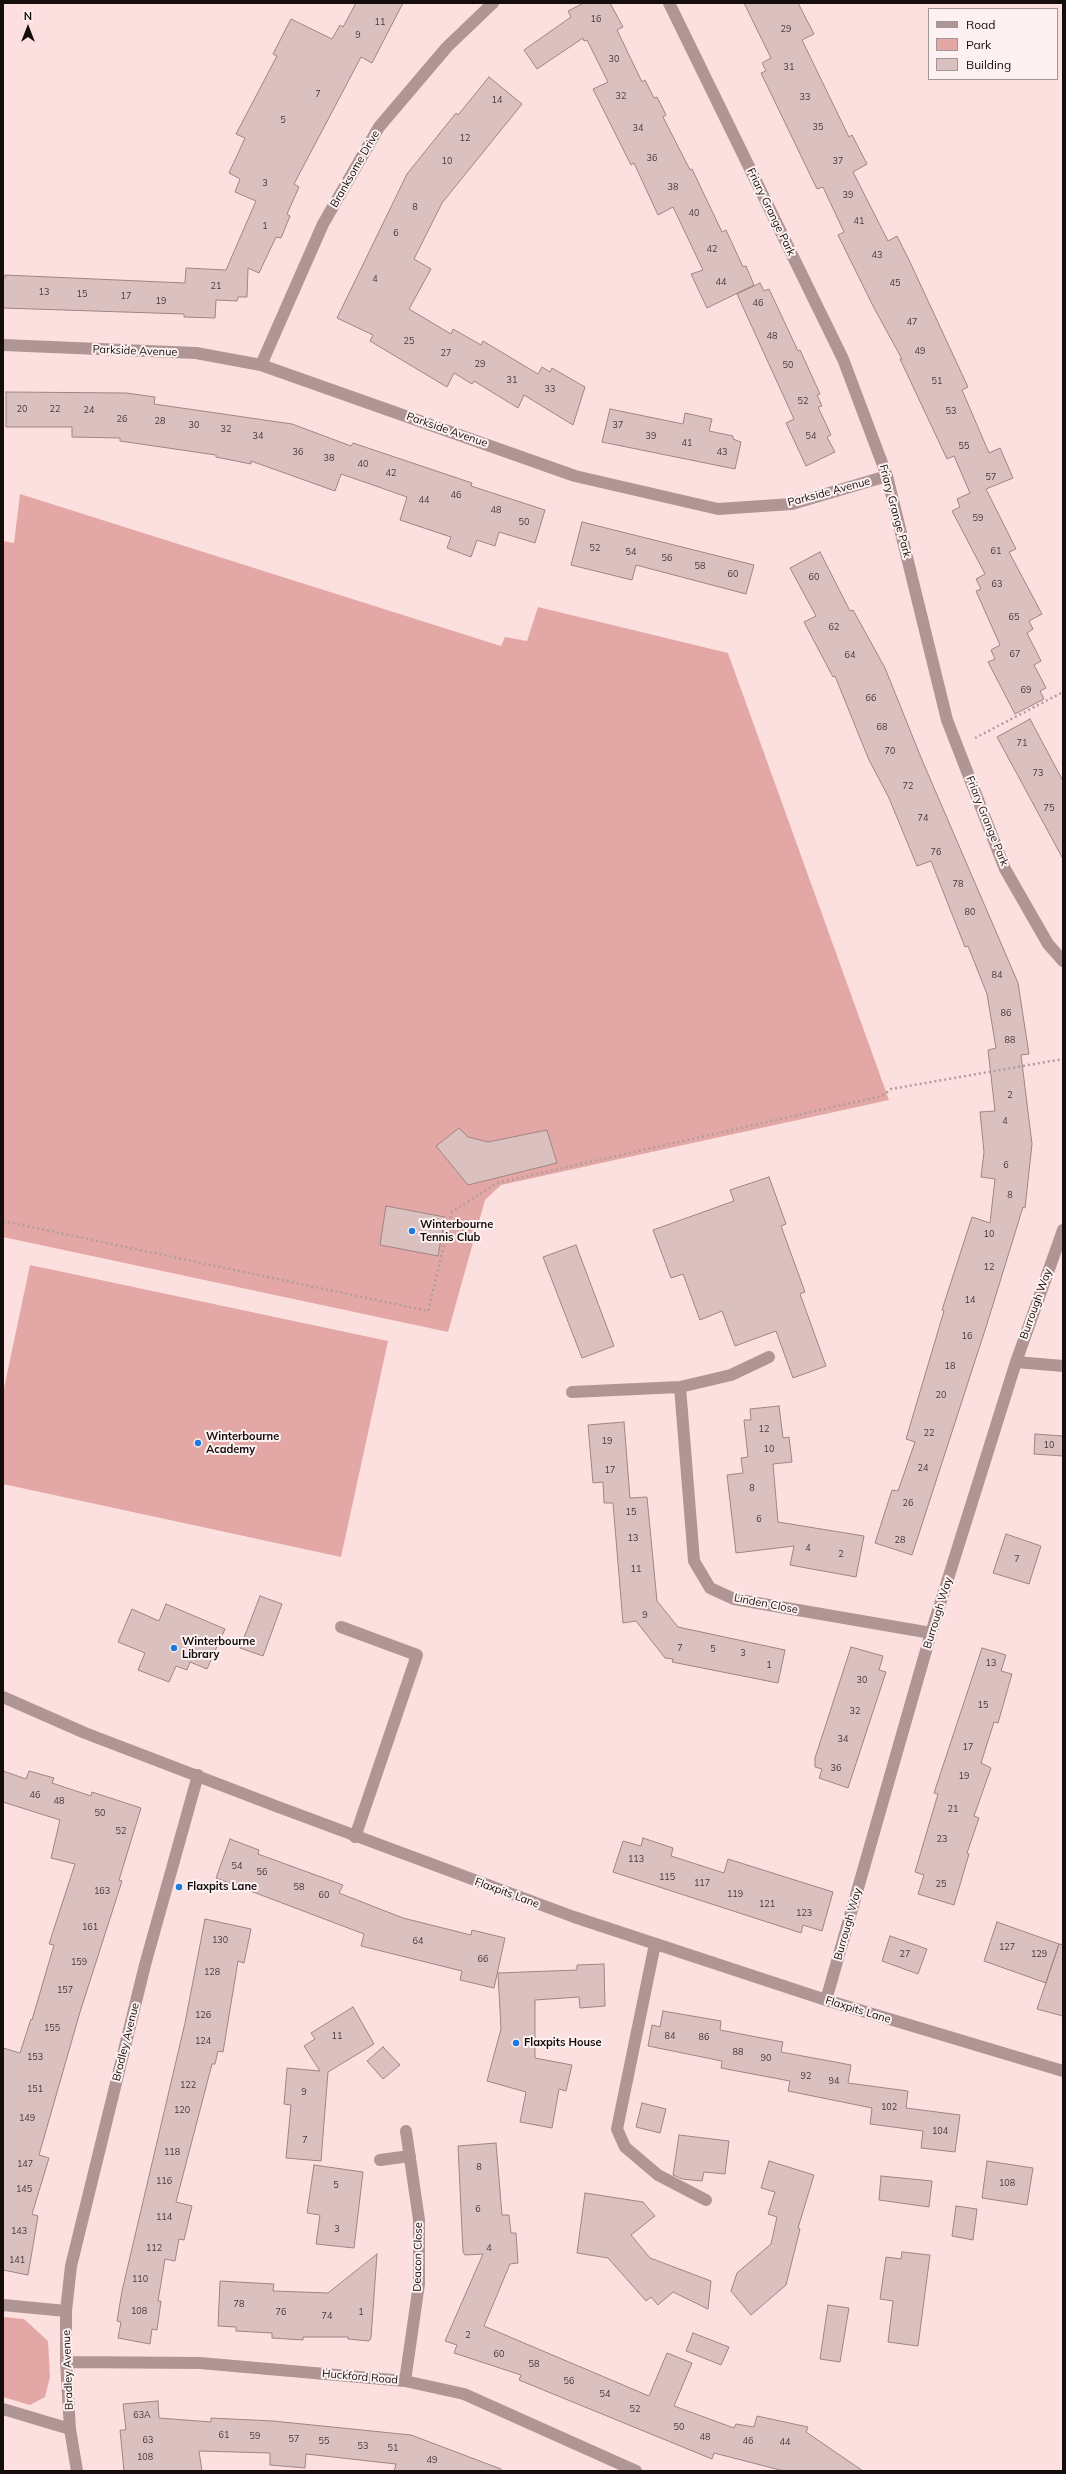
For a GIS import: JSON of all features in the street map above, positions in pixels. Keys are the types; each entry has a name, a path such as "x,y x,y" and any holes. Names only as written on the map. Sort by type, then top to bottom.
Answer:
{"street":[{"name":"Branksome Drive","path":"261,365 323,224 379,127 448,47 493,3"},
{"name":"Friary Grange Park","path":"669,3 843,358 887,476 947,720 1006,869 1048,944 1063,961"},
{"name":"Parkside Avenue","path":"3,345 196,353 261,365 575,476 718,509 792,504 887,476"},
{"name":"Burrough Way","path":"826,2000 931,1633 1016,1362 1063,1230"},
{"path":"572,1392 680,1387 731,1375 769,1357"},
{"path":"1016,1362 1063,1366"},
{"name":"Linden Close","path":"680,1387 694,1561 710,1588 734,1599 931,1633"},
{"path":"341,1627 417,1655 355,1837"},
{"name":"Flaxpits Lane","path":"3,1697 85,1732 355,1837 574,1917 826,2000 1063,2071"},
{"name":"Bradley Avenue","path":"77,2471 70,2429 66,2362 66,2311 71,2266 126,2042 198,1775"},
{"path":"655,1944 617,2129 625,2147 658,2175 706,2200"},
{"name":"Deacon Close","path":"405,2381 420,2284 419,2220 406,2131"},
{"path":"380,2160 410,2156"},
{"path":"3,2305 66,2311"},
{"name":"Huckford Road","path":"66,2362 200,2363 405,2381 464,2394 636,2471"},
{"name":"Bradley Avenue","path":"3,2409 70,2429"}],"path":[{"path":"957,747 1063,692"},
{"path":"3,1220 428,1311 452,1212 497,1183 882,1096 891,1089 1063,1058"}],"green space":[{"path":"20,494 501,646 505,637 527,641 538,607 728,653 889,1100 501,1185 485,1200 448,1332 3,1237 3,541 14,543"},
{"path":"30,1265 388,1341 341,1557 3,1484 3,1393"},
{"path":"3,2317 24,2319 48,2341 50,2377 45,2397 30,2405 3,2397"}],"building":[{"path":"356,3 403,3 372,63 361,57 294,184 299,187 287,214 290,216 281,238 276,237 259,273 248,268 247,297 238,297 237,301 216,300 215,318 184,317 184,314 3,308 3,278 5,278 5,275 185,283 186,268 226,270 256,201 235,192 240,179 229,173 245,138 236,134 277,56 273,54 291,19 332,39 340,25 343,27"},
{"path":"584,3 610,3 623,27 617,30 642,82 645,80 654,98 657,97 666,115 663,117 690,170 692,169 722,232 726,230 743,267 746,266 754,285 707,308 691,274 703,270 673,207 658,215 634,163 631,165 593,89 608,82 587,40 584,41 583,38 537,69 524,50 571,17 568,11"},
{"path":"744,3 798,3 814,34 802,40 849,137 852,135 867,164 853,172 888,241 897,236 909,260 968,387 962,390 989,453 1000,448 1013,478 986,489 1016,549 1009,552 1042,614 1029,621 1033,629 1027,633 1041,661 1034,665 1046,688 1040,691 1044,699 1015,714 988,662 995,659 991,650 1000,645 976,591 981,589 976,579 985,574 952,511 960,507 957,499 970,493 954,456 947,459 900,359 902,359 873,306 838,235 844,232 823,187 817,189 761,73 766,71 762,63 771,58"},
{"path":"489,77 522,104 442,203 414,259 431,269 409,309 451,334 453,329 481,345 483,341 538,374 542,367 550,372 552,368 585,387 573,425 524,395 518,408 474,381 472,384 454,373 447,387 370,341 373,335 337,318 407,174 456,113 458,115"},
{"path":"760,283 764,291 769,289 798,351 800,350 820,394 817,395 822,406 818,407 831,435 827,437 835,452 806,466 786,423 794,419 737,294"},
{"path":"6,392 126,393 155,397 154,404 292,424 351,446 353,443 472,483 471,486 545,510 535,543 499,532 495,546 477,540 471,557 447,548 451,537 400,520 407,497 341,474 335,491 251,461 251,464 216,457 216,455 120,441 120,438 72,437 72,427 6,427"},
{"path":"610,409 683,424 685,413 712,419 709,431 733,436 733,439 741,442 735,469 602,442"},
{"path":"582,522 754,565 746,594 636,565 632,580 571,565"},
{"path":"820,552 850,611 853,610 885,668 922,760 1018,983 1029,1054 1021,1055 1032,1144 1025,1208 1023,1207 987,1324 912,1555 875,1543 892,1490 898,1491 915,1442 906,1439 944,1311 942,1310 972,1217 990,1223 995,1179 981,1177 984,1152 980,1112 995,1111 988,1050 996,1048 987,994 968,946 965,947 931,861 917,866 889,798 869,760 835,676 833,677 804,622 816,616 790,568"},
{"path":"1030,719 1063,781 1063,859 997,737"},
{"path":"459,1128 468,1137 488,1142 547,1130 557,1163 468,1185 436,1146"},
{"path":"769,1177 786,1224 781,1226 805,1292 800,1294 826,1366 793,1378 776,1331 735,1346 722,1311 700,1320 683,1274 671,1278 653,1230 734,1201 730,1190"},
{"name":"Winterbourne Tennis Club","path":"386,1206 445,1217 438,1256 380,1245"},
{"path":"576,1245 614,1346 582,1358 543,1257"},
{"path":"779,1406 783,1438 789,1437 792,1462 773,1464 778,1522 864,1536 856,1577 790,1565 794,1546 736,1553 727,1475 743,1473 741,1458 748,1457 744,1420 751,1420 750,1409"},
{"path":"624,1422 630,1498 647,1497 657,1601 678,1627 785,1650 778,1683 672,1662 673,1659 665,1658 636,1621 623,1623 613,1503 604,1503 603,1482 593,1483 588,1425"},
{"path":"1035,1434 1063,1436 1063,1456 1034,1454"},
{"path":"1006,1534 1041,1546 1029,1584 993,1573"},
{"path":"260,1596 282,1604 263,1656 240,1648"},
{"name":"Winterbourne Library","path":"166,1604 225,1629 207,1669 190,1662 187,1670 176,1666 169,1682 138,1670 145,1653 118,1642 132,1609 159,1621"},
{"path":"851,1647 883,1656 879,1670 886,1672 848,1788 819,1778 822,1769 815,1767 815,1758"},
{"path":"982,1648 1006,1655 1001,1671 1012,1674 998,1723 994,1722 981,1763 991,1768 974,1816 979,1818 967,1853 969,1854 954,1905 918,1894 924,1875 915,1872 938,1794 934,1793"},
{"path":"3,1771 26,1779 29,1771 54,1778 52,1783 91,1796 92,1792 141,1808 119,1880 122,1881 80,2012 39,2155 49,2158 32,2214 38,2216 28,2275 3,2270 3,2048 20,2053 31,2019 32,2020 54,1945 49,1944 75,1864 51,1858 60,1820 3,1802"},
{"path":"643,1838 673,1848 671,1856 724,1873 728,1859 833,1892 822,1931 803,1925 801,1933 613,1872 623,1841 641,1846"},
{"path":"230,1839 259,1850 258,1854 343,1885 339,1893 403,1918 471,1935 472,1930 505,1938 494,1988 460,1980 462,1971 361,1946 364,1934 216,1878"},
{"path":"205,1919 251,1929 244,1963 238,1961 223,2052 218,2051 215,2064 212,2064 176,2202 192,2206 184,2240 179,2239 175,2261 165,2259 158,2301 161,2301 157,2330 152,2329 150,2344 118,2338 121,2322 117,2321 122,2291 185,2023"},
{"path":"997,1922 1059,1944 1046,1983 984,1961"},
{"path":"890,1936 927,1949 918,1974 882,1961"},
{"path":"1059,1944 1063,1945 1063,2016 1037,2009"},
{"name":"Flaxpits House","path":"604,1964 605,2006 580,2008 579,1997 535,2000 535,2058 572,2065 566,2091 559,2089 552,2128 520,2122 526,2092 487,2081 501,2029 498,1973 577,1970 577,1965"},
{"path":"353,2007 374,2044 328,2072 321,2161 286,2158 291,2105 284,2104 287,2068 320,2071 304,2046 315,2039 311,2033"},
{"path":"663,2011 721,2021 720,2030 783,2042 781,2052 851,2065 848,2083 908,2091 906,2108 960,2115 955,2152 921,2148 923,2131 870,2124 872,2108 788,2091 790,2081 721,2068 722,2061 648,2046 652,2025 660,2027"},
{"path":"383,2047 400,2065 383,2079 367,2061"},
{"path":"642,2103 666,2109 660,2133 636,2127"},
{"path":"679,2135 729,2141 725,2174 704,2172 702,2181 682,2179 673,2175"},
{"path":"496,2143 502,2215 509,2215 511,2233 516,2233 518,2263 510,2264 484,2326 649,2396 667,2353 692,2363 674,2406 734,2428 736,2424 754,2427 757,2416 808,2427 806,2432 863,2471 784,2471 714,2453 712,2459 519,2380 521,2375 454,2353 457,2345 445,2341 483,2254 465,2255 463,2252 458,2146"},
{"path":"769,2161 814,2175 798,2228 800,2229 786,2285 751,2315 731,2291 737,2273 771,2244 777,2217 768,2214 775,2192 761,2188"},
{"path":"987,2161 1033,2168 1027,2205 982,2198"},
{"path":"314,2165 363,2172 354,2248 316,2244 320,2215 307,2213"},
{"path":"881,2176 932,2181 929,2207 879,2200"},
{"path":"585,2193 643,2202 655,2216 631,2235 650,2258 711,2281 708,2309 673,2292 658,2305 651,2297 646,2301 608,2258 577,2253"},
{"path":"956,2206 977,2209 973,2240 952,2236"},
{"path":"902,2252 930,2255 918,2346 888,2342 893,2301 880,2299 886,2257 901,2259"},
{"path":"377,2254 371,2338 369,2341 348,2339 348,2337 303,2337 303,2340 272,2338 272,2333 236,2331 236,2327 218,2326 220,2281 274,2284 273,2291 328,2293"},
{"path":"828,2305 849,2308 840,2362 820,2359"},
{"path":"693,2333 729,2347 721,2365 686,2351"},
{"path":"158,2401 159,2418 211,2422 211,2418 273,2421 411,2435 501,2469 501,2471 394,2471 396,2464 306,2454 305,2468 270,2465 270,2453 199,2451 202,2471 124,2471 120,2430 126,2430 123,2404"}],"place":[{"name":"Winterbourne Tennis Club","path":"412,1231"},
{"name":"Winterbourne Academy","path":"198,1443"},
{"name":"Winterbourne Library","path":"174,1648"},
{"name":"Flaxpits Lane","path":"179,1887"},
{"name":"Flaxpits House","path":"516,2043"}]}
